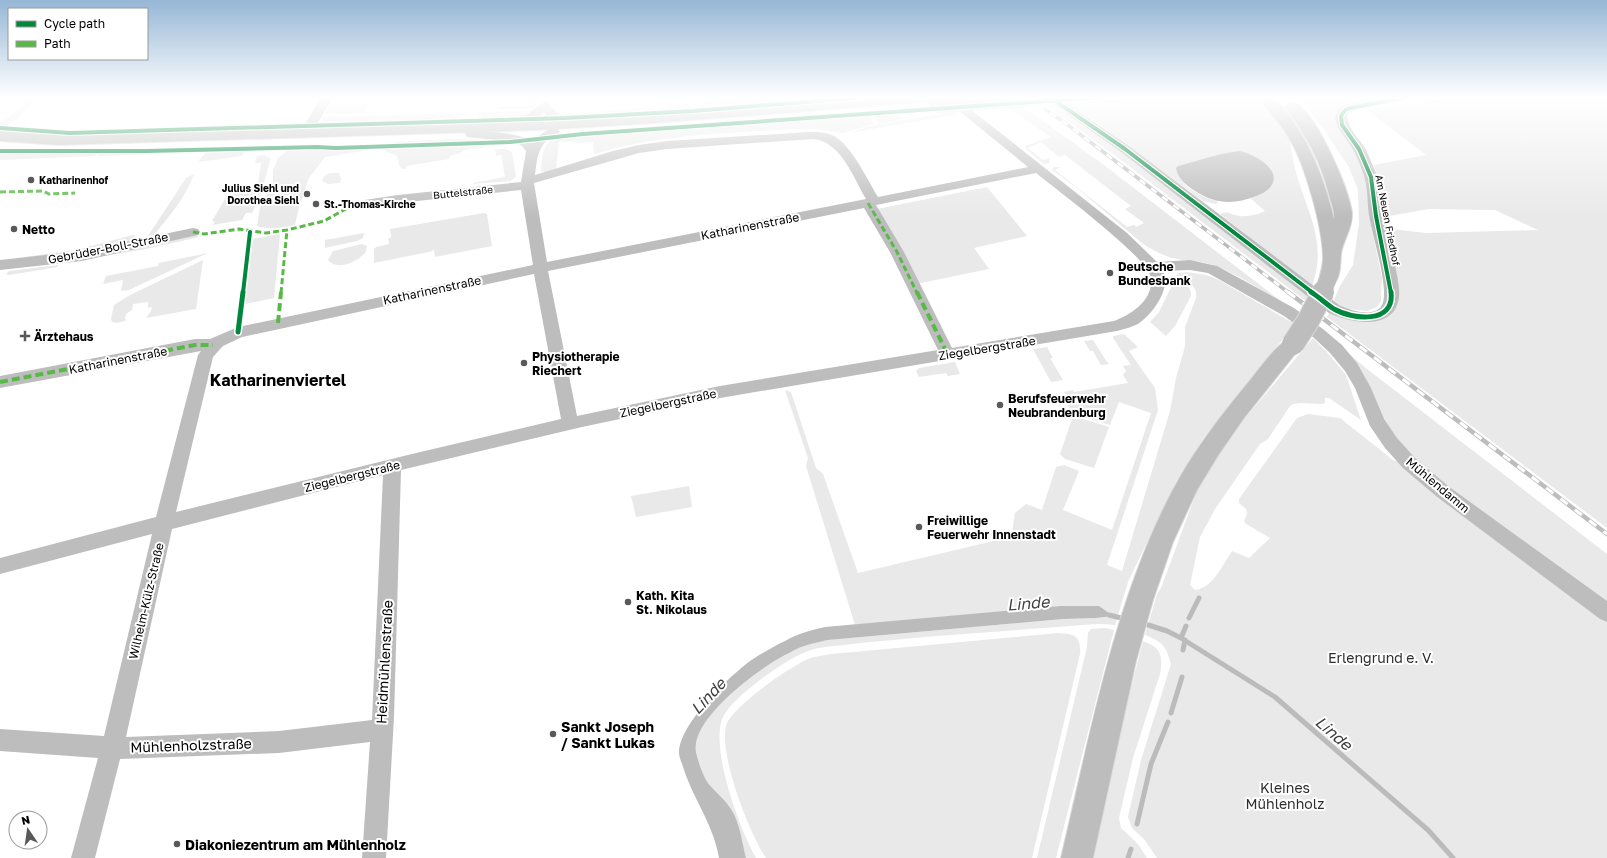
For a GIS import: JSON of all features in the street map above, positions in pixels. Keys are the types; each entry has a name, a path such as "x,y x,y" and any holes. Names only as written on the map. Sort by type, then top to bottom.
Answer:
{"main road":[{"path":"15,137 44,139 90,139 161,137"},
{"path":"0,146 76,147 379,137"},
{"path":"1297,137 1312,166 1333,251"},
{"path":"1077,858 1122,660 1143,588 1166,530 1188,484 1235,413 1293,344 1319,304 1332,268 1333,251 1339,234 1343,215 1332,175 1322,149 1315,137"}],"street":[{"path":"500,137 518,139 526,143 532,151"},
{"path":"544,137 532,151 527,183 570,424"},
{"name":"Buttelstraße","path":"351,206 527,183 617,154 660,146 782,137"},
{"name":"Buttelstraße","path":"822,137 830,139 842,149 871,202"},
{"path":"999,137 1122,236 1147,259 1153,267"},
{"name":"Am Neuen Friedhof","path":"1107,137 1138,158 1334,309 1345,314 1365,317 1377,316 1388,309 1392,297 1390,280 1376,216 1371,177 1359,149 1351,137"},
{"name":"Katharinenstraße","path":"0,382 194,345 213,346 222,338 238,332 541,268 1039,169"},
{"path":"871,202 948,355"},
{"name":"Gebrüder-Boll-Straße","path":"0,265 82,256 192,232"},
{"name":"Mühlendamm","path":"1153,267 1190,265 1212,269 1289,312 1318,334 1336,349 1351,367 1363,388 1376,421 1391,443 1409,463 1442,491 1607,613"},
{"name":"Ziegelbergstraße","path":"0,566 392,466 570,424 748,387 1103,329 1126,323 1140,315 1155,296 1158,280 1153,267"},
{"name":"Wilhelm-Külz-Straße","path":"83,858 112,748 164,523 206,356 213,346"},
{"name":"Heidmühlenstraße","path":"374,858 383,717 392,466"},
{"name":"Mühlenholzstraße","path":"0,740 112,748 279,742 381,730"}],"green space":[{"path":"562,137 681,137 644,142 594,154 593,142 559,142 556,169 545,173 541,171 544,149 555,139"},
{"path":"1051,137 1065,137 1104,165 1291,309 1243,279 1223,269 1204,263 1168,257 1143,244 1077,188 1052,170 1054,167 1061,167 1055,170 1127,227 1134,225 1136,227 1144,223 1125,209 1131,206 1065,155 1059,157 1041,142 1028,148 1043,160 1050,158 1049,163 1044,164 1026,149 1025,146"},
{"path":"1090,137 1102,137 1308,295 1306,301"},
{"path":"1116,137 1288,137 1296,172 1317,241 1318,255 1312,286 1220,214 1227,212 1238,216 1246,216 1255,215 1265,211 1250,198 1267,190 1273,181 1233,152 1178,166 1183,183 1202,196 1217,201 1218,203 1215,204 1203,201"},
{"path":"1329,137 1348,137 1367,177 1369,215 1382,278 1381,301 1377,307 1367,311 1348,309 1333,302 1340,286 1353,265 1359,224 1358,190 1349,167"},
{"path":"1402,137 1607,137 1607,528 1327,317 1330,310 1382,319 1392,314 1394,311 1398,298 1383,228 1426,233 1538,230 1495,210 1428,209 1384,217 1382,192 1374,165 1426,155"},
{"path":"452,139 511,140 394,144 395,142"},
{"path":"483,144 482,148 464,150 461,153 450,156 449,159 406,166 406,169 403,169 399,165 397,156 383,150 372,149"},
{"path":"289,149 364,149 363,151 325,157 309,178 295,225 276,228 257,226 260,207 273,182 273,170 278,158"},
{"path":"495,149 506,149 512,152 516,177 510,181 473,184 505,177 501,155 496,156"},
{"path":"207,151 245,151 242,156 198,162"},
{"path":"195,152 191,155 192,153 98,156 101,153"},
{"path":"0,153 98,153 95,156 0,160"},
{"path":"265,155 271,159 262,186 230,192 224,190 258,184 261,163 255,163 257,156"},
{"path":"330,173 339,173 341,179 340,183 328,184 322,181 324,176"},
{"path":"194,174 186,192 171,213 154,235 148,236 186,178"},
{"path":"987,187 1027,236 974,248 989,269 916,284 877,209"},
{"path":"259,190 262,192 252,213 246,213 242,220 212,225 215,222 212,221 228,194"},
{"path":"484,213 487,214 492,246 435,257 434,250 374,263 374,249 376,247 389,244 388,239 391,237 390,229"},
{"path":"364,233 363,238 357,241 325,248 325,240"},
{"path":"280,234 274,298 245,304 253,239"},
{"path":"133,235 135,236 131,241 76,252 23,259 24,257 76,250"},
{"path":"197,235 198,237 195,238 141,250 85,259"},
{"path":"362,244 367,246 366,252 353,262 337,265 328,260 333,251"},
{"path":"208,253 129,290 121,291 123,280 103,284 106,276 158,266 159,263"},
{"path":"203,260 196,309 146,318 152,307 148,308 148,302 133,304 132,310 126,314 125,319 127,320 117,323 112,322 111,319 114,305 130,295"},
{"path":"58,265 58,267 9,275 6,274 9,271"},
{"path":"1187,272 1206,275 1219,280 1293,323 1283,339 1204,437 1177,480 1128,582 1115,625 1086,624 830,646 808,651 787,661 761,679 737,699 723,717 720,730 720,747 728,788 742,828 756,858 746,858 739,826 734,814 726,802 708,783 699,764 696,752 697,738 704,724 716,709 747,680 764,668 809,644 828,640 1063,619 1113,616 1060,606 855,625 806,466 808,458 785,390 791,392 816,468 823,474 858,573 1002,539 1005,541 1011,539 1015,513 1026,504 1042,510 1056,467 1064,465 1079,471 1063,510 1112,530 1151,413 1119,402 1110,425 1074,414 1067,405 1067,397 1064,392 1073,390 1074,392 1128,383 1123,375 1126,371 1123,366 1131,365 1113,338 1113,336 1124,334 1138,347 1129,351 1155,388 1158,410 1107,565 1122,571 1170,411 1176,378 1185,346 1185,327 1196,298 1195,289 1193,286 1174,278 1179,273"},
{"path":"1178,284 1188,286 1191,296 1175,326 1166,336 1150,322 1159,312 1172,285"},
{"path":"1313,338 1346,375 1361,420 1329,398 1325,398 1325,403 1322,404 1300,403 1290,406 1268,439 1260,444 1215,509 1200,537 1190,585 1195,590 1207,585 1217,575 1232,551 1249,558 1270,538 1246,524 1244,521 1247,514 1246,509 1239,503 1239,499 1297,418 1308,414 1340,418 1393,460 1404,464 1607,621 1607,858 1157,858 1144,839 1132,828 1128,817 1141,760 1171,664 1163,645 1145,635 1157,594 1161,588 1198,488 1224,447 1246,417"},
{"path":"1093,340 1109,364 1101,365 1093,351 1090,351 1084,341"},
{"path":"1047,347 1053,358 1050,358 1063,380 1051,382 1033,349"},
{"path":"1341,347 1367,369 1607,554 1607,606 1447,488 1396,441"},
{"path":"955,362 960,374 948,376 946,373 919,377 916,371 919,368"},
{"path":"1073,416 1109,427 1094,468 1065,459 1060,454"},
{"path":"689,486 692,507 636,517 631,496"},
{"path":"1106,628 1114,630 1056,858 1037,858 1087,647 1088,633 1091,629"},
{"path":"1058,633 1069,634 1076,637 1079,643 1080,654 1032,858 766,858 752,831 737,794 731,774 725,739 726,726 730,718 750,698 777,677 802,662 818,656"},
{"path":"1143,641 1154,647 1160,653 1161,668 1133,758 1119,818 1121,828 1138,844 1147,858 1093,858 1120,731"}],"shaded area":[{"path":"1239,151 1258,158 1270,168 1273,174 1274,180 1270,188 1248,199 1225,202 1210,199 1192,189 1183,181 1177,172 1176,168 1178,166 1221,154"},
{"path":"1060,606 1099,606 1113,616 1063,619 828,640 809,644 796,650 764,668 747,680 716,709 704,724 697,738 696,752 699,764 708,783 726,802 734,814 739,826 746,858 719,858 713,835 688,781 679,753 681,741 687,728 696,715 719,688 743,666 794,636 825,627"}],"waterway":[{"path":"1189,618 1199,598"},
{"name":"Linde","path":"1109,615 1125,619"},
{"name":"Linde","path":"1142,623 1167,631 1181,638"},
{"path":"1181,638 1186,626"},
{"name":"Linde","path":"1181,638 1185,640"},
{"path":"1183,650 1185,640"},
{"name":"Linde","path":"1185,640 1275,697 1428,830 1453,858"},
{"path":"1171,713 1182,677"},
{"path":"1137,824 1151,764 1168,722"},
{"path":"1128,858 1131,849"}],"railway":[{"path":"1084,137 1289,293"},
{"path":"1288,292 1607,534"}],"marked path":[{"path":"0,192 43,191 49,194 75,193"},
{"path":"868,203 897,252 948,355"},
{"path":"193,232 204,234 239,229 266,233 287,230 324,221 351,206"},
{"path":"278,323 287,230"},
{"path":"0,382 195,345 213,345"}],"cycle path":[{"path":"0,151 146,151 317,147 336,148 510,142 555,137"},
{"path":"1108,137 1334,309 1354,316 1369,317 1376,316 1388,309 1392,297 1390,280 1376,216 1371,177 1359,149 1351,137"},
{"path":"238,332 250,232"}],"place":[{"name":"Katharinenhof","path":"31,180"},
{"name":"Julius Siehl und Dorothea Siehl","path":"307,194"},
{"name":"St.-Thomas-Kirche","path":"316,204"},
{"name":"Netto","path":"14,229"},
{"name":"Deutsche Bundesbank","path":"1110,273"},
{"name":"Ärztehaus","path":"25,336"},
{"name":"Physiotherapie Riechert","path":"524,363"},
{"name":"Berufsfeuerwehr Neubrandenburg","path":"1000,405"},
{"name":"Freiwillige Feuerwehr Innenstadt","path":"919,527"},
{"name":"Kath. Kita St. Nikolaus","path":"628,602"},
{"name":"Sankt Joseph / Sankt Lukas","path":"553,734"},
{"name":"Diakoniezentrum am Mühlenholz","path":"177,844"}],"district":[{"name":"Katharinenviertel","path":"278,380"}],"park label":[{"name":"Erlengrund e. V.","path":"1381,657"},
{"name":"Kleines Mühlenholz","path":"1285,796"}]}
